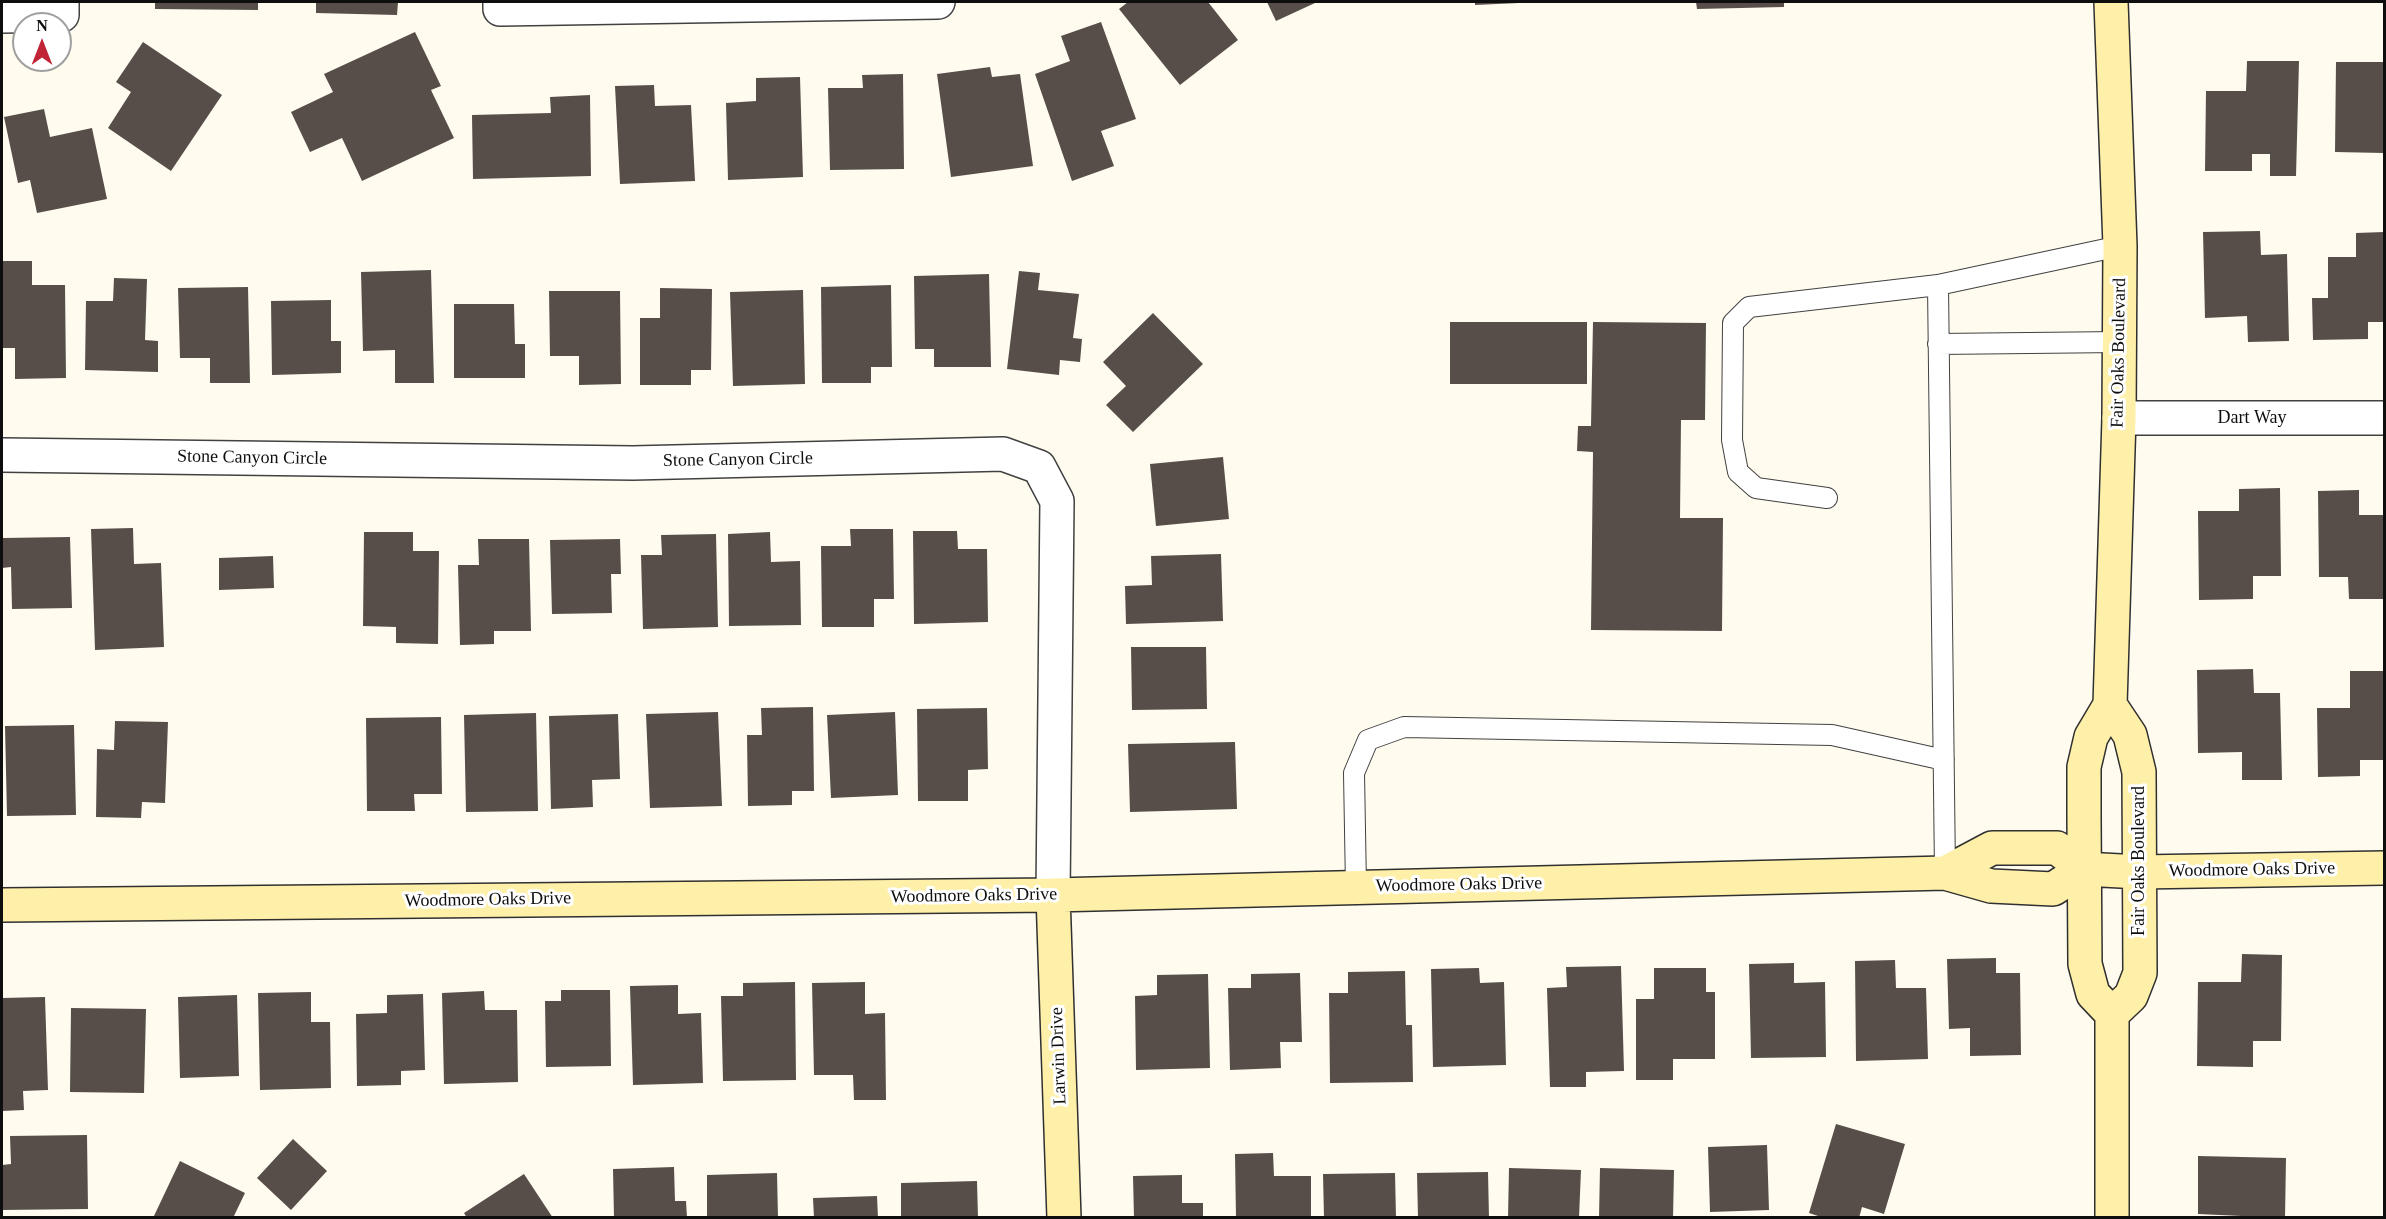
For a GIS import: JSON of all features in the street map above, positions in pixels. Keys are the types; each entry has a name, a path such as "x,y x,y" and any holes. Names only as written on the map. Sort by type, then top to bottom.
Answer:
{"street":[{"path":"2,16 62,15 62,2"},
{"path":"500,2 500,9 938,2"},
{"name":"Fair Oaks Boulevard","path":"2110,705 2130,735 2139,772 2140,973 2131,996 2112,1014 2093,994 2085,964 2084,869 2084,767 2091,737 2110,705 2119,418 2120,246 2111,2"},
{"name":"Dart Way","path":"2119,418 2385,418"},
{"name":"Stone Canyon Circle","path":"2,455 633,463 1004,454 1039,467 1057,501 1053,895"},
{"name":"Woodmore Oaks Drive","path":"2,905 1053,895 1945,873 1991,886 2053,889 2084,869 2139,872 2385,868"},
{"name":"Larwin Drive","path":"1053,895 1064,1218"},
{"path":"2112,1014 2112,1218"}],"lane":[{"path":"1827,498 1756,488 1738,472 1732,440 1733,323 1749,307 1938,285 2120,246"},
{"path":"1938,285 1945,873"},
{"path":"1938,344 2120,342"},
{"path":"1356,887 1354,773 1368,740 1404,727 1832,735 1944,760"}],"building":[{"path":"155,2 258,2 258,10 155,9"},
{"path":"316,2 398,2 397,15 316,13"},
{"path":"1128,2 1208,2 1238,40 1180,85 1119,9"},
{"path":"1267,2 1314,2 1315,3 1276,21"},
{"path":"1475,2 1519,2 1519,3 1475,5"},
{"path":"1696,2 1784,2 1784,7 1697,9"},
{"path":"1101,22 1136,119 1101,131 1114,166 1072,181 1035,74 1070,61 1061,36"},
{"path":"415,32 441,86 431,90 454,138 362,181 342,138 310,152 291,112 333,92 324,74"},
{"path":"143,42 222,95 171,171 108,128 131,92 116,82"},
{"path":"2247,61 2299,61 2296,176 2270,176 2270,154 2252,154 2252,171 2205,171 2206,91 2246,91"},
{"path":"2336,62 2383,62 2384,153 2335,152"},
{"path":"990,67 992,77 1020,74 1033,166 951,177 937,74"},
{"path":"903,74 904,169 830,170 828,88 863,88 862,75"},
{"path":"800,77 803,177 728,180 726,103 756,101 756,78"},
{"path":"654,85 655,106 691,105 695,181 620,184 615,86"},
{"path":"590,95 591,176 473,179 472,115 551,113 550,97"},
{"path":"44,109 50,137 92,128 107,199 37,213 30,180 18,183 4,117"},
{"path":"2260,231 2261,255 2287,254 2289,341 2248,342 2247,316 2205,318 2203,232"},
{"path":"2384,232 2384,322 2368,322 2368,339 2313,340 2312,298 2328,298 2328,257 2356,257 2356,233"},
{"path":"2,261 32,261 32,285 65,285 66,378 15,379 15,348 2,348"},
{"path":"431,270 434,383 395,383 395,350 363,351 361,272"},
{"path":"1019,271 1040,273 1038,290 1079,294 1073,338 1082,339 1080,362 1060,360 1059,375 1007,369"},
{"path":"989,274 991,367 934,367 934,349 915,349 914,276"},
{"path":"114,278 147,279 145,340 158,341 158,372 85,370 86,301 113,301"},
{"path":"891,285 892,367 871,367 871,383 822,383 821,287"},
{"path":"248,287 250,383 210,383 210,358 180,358 178,288"},
{"path":"660,288 712,289 711,370 691,370 691,385 640,385 640,318 660,318"},
{"path":"803,290 805,384 733,386 730,292"},
{"path":"549,291 620,291 621,384 579,385 579,356 550,356"},
{"path":"331,300 331,341 341,341 341,373 272,375 271,301"},
{"path":"454,304 514,304 515,344 525,344 525,378 454,378"},
{"path":"1153,313 1203,364 1133,432 1106,405 1126,386 1103,362"},
{"path":"1450,322 1587,322 1587,384 1450,384"},
{"path":"1593,322 1706,323 1705,420 1681,420 1680,518 1723,518 1722,631 1591,630 1593,452 1577,451 1578,426 1591,426"},
{"path":"1223,457 1229,519 1156,526 1150,464"},
{"path":"2280,488 2281,576 2253,576 2253,599 2199,600 2198,511 2239,511 2239,489"},
{"path":"2359,490 2359,515 2384,515 2384,599 2349,599 2348,577 2319,577 2318,491"},
{"path":"133,528 134,564 161,563 164,647 95,650 91,529"},
{"path":"850,529 893,529 894,599 874,599 874,627 822,627 821,546 851,546"},
{"path":"913,531 957,531 958,549 987,549 988,622 914,624"},
{"path":"364,532 413,532 413,551 439,551 438,644 396,643 396,627 363,626"},
{"path":"770,532 771,562 800,561 801,625 729,626 728,534"},
{"path":"716,534 718,627 643,629 641,555 662,555 661,535"},
{"path":"70,537 72,608 12,609 11,567 2,568 2,538"},
{"path":"478,539 529,539 531,631 494,631 494,644 460,645 458,565 479,565"},
{"path":"620,539 621,574 611,574 612,613 552,614 550,540"},
{"path":"1221,554 1223,621 1126,624 1125,586 1152,585 1151,556"},
{"path":"273,556 274,588 219,590 219,558"},
{"path":"1131,647 1206,647 1207,709 1132,710"},
{"path":"2253,669 2254,693 2280,693 2282,780 2242,780 2242,752 2198,753 2197,670"},
{"path":"2350,671 2384,671 2384,760 2360,760 2360,776 2318,777 2317,708 2350,708"},
{"path":"813,707 814,791 792,791 792,805 748,806 747,735 762,735 761,708"},
{"path":"987,708 988,769 968,770 968,801 918,801 917,709"},
{"path":"718,712 722,806 650,808 646,714"},
{"path":"895,712 898,795 831,798 827,715"},
{"path":"536,713 538,811 466,812 464,715"},
{"path":"618,714 620,779 592,780 593,807 551,809 549,716"},
{"path":"441,717 442,794 414,794 415,811 367,811 366,718"},
{"path":"115,721 168,722 165,803 142,802 141,818 96,817 97,749 114,750"},
{"path":"74,725 76,815 7,816 5,726"},
{"path":"1235,742 1237,809 1130,812 1128,744"},
{"path":"2242,954 2282,955 2281,1041 2253,1041 2253,1067 2197,1066 2198,982 2241,982"},
{"path":"1996,958 1996,973 2020,973 2021,1055 1970,1056 1970,1028 1949,1029 1947,959"},
{"path":"1895,960 1896,988 1926,988 1928,1059 1856,1061 1855,961"},
{"path":"1794,963 1794,983 1825,982 1826,1057 1751,1058 1749,964"},
{"path":"1621,966 1624,1071 1586,1072 1586,1087 1550,1087 1547,988 1567,987 1566,967"},
{"path":"1479,968 1480,983 1504,982 1506,1065 1433,1067 1431,969"},
{"path":"1654,968 1706,968 1706,992 1715,992 1715,1059 1673,1059 1673,1080 1636,1080 1636,999 1654,999"},
{"path":"1405,971 1406,1025 1412,1025 1413,1082 1330,1083 1329,993 1348,993 1348,972"},
{"path":"1300,973 1302,1042 1280,1042 1281,1068 1230,1070 1228,988 1251,988 1251,974"},
{"path":"1208,974 1210,1068 1136,1070 1135,996 1157,995 1157,975"},
{"path":"795,982 796,1080 723,1081 721,996 743,996 743,983"},
{"path":"865,982 865,1014 885,1013 886,1100 854,1100 853,1075 814,1075 812,983"},
{"path":"678,985 678,1014 701,1013 703,1083 633,1085 630,986"},
{"path":"561,990 610,990 611,1066 546,1067 545,1001 561,1001"},
{"path":"484,991 485,1010 517,1010 518,1082 444,1084 442,993"},
{"path":"311,992 311,1022 330,1022 331,1088 260,1090 258,993"},
{"path":"423,994 425,1070 401,1071 401,1085 357,1086 356,1014 387,1013 387,995"},
{"path":"237,995 239,1076 180,1078 178,997"},
{"path":"45,997 48,1090 23,1091 24,1110 2,1111 2,998"},
{"path":"71,1008 146,1009 144,1093 70,1092"},
{"path":"1836,1124 1905,1144 1884,1214 1862,1207 1859,1218 1824,1218 1809,1213"},
{"path":"87,1135 88,1209 2,1210 2,1165 11,1164 10,1136"},
{"path":"293,1139 327,1171 291,1210 257,1178"},
{"path":"1767,1145 1769,1210 1710,1212 1708,1147"},
{"path":"1273,1153 1274,1176 1311,1176 1311,1218 1236,1218 1235,1154"},
{"path":"2198,1156 2286,1158 2285,1218 2198,1214"},
{"path":"180,1161 245,1193 233,1218 153,1218"},
{"path":"674,1167 675,1201 686,1201 687,1218 614,1218 613,1169"},
{"path":"1509,1168 1581,1170 1579,1218 1508,1218"},
{"path":"1600,1168 1674,1170 1673,1218 1599,1218"},
{"path":"1488,1172 1489,1218 1418,1218 1417,1173"},
{"path":"777,1173 778,1218 707,1218 707,1175"},
{"path":"1395,1173 1396,1218 1324,1218 1323,1174"},
{"path":"524,1174 553,1218 467,1218 464,1213"},
{"path":"1182,1175 1182,1203 1203,1203 1203,1218 1134,1218 1133,1176"},
{"path":"977,1181 978,1218 901,1218 901,1183"},
{"path":"877,1196 878,1218 814,1218 813,1198"}]}
